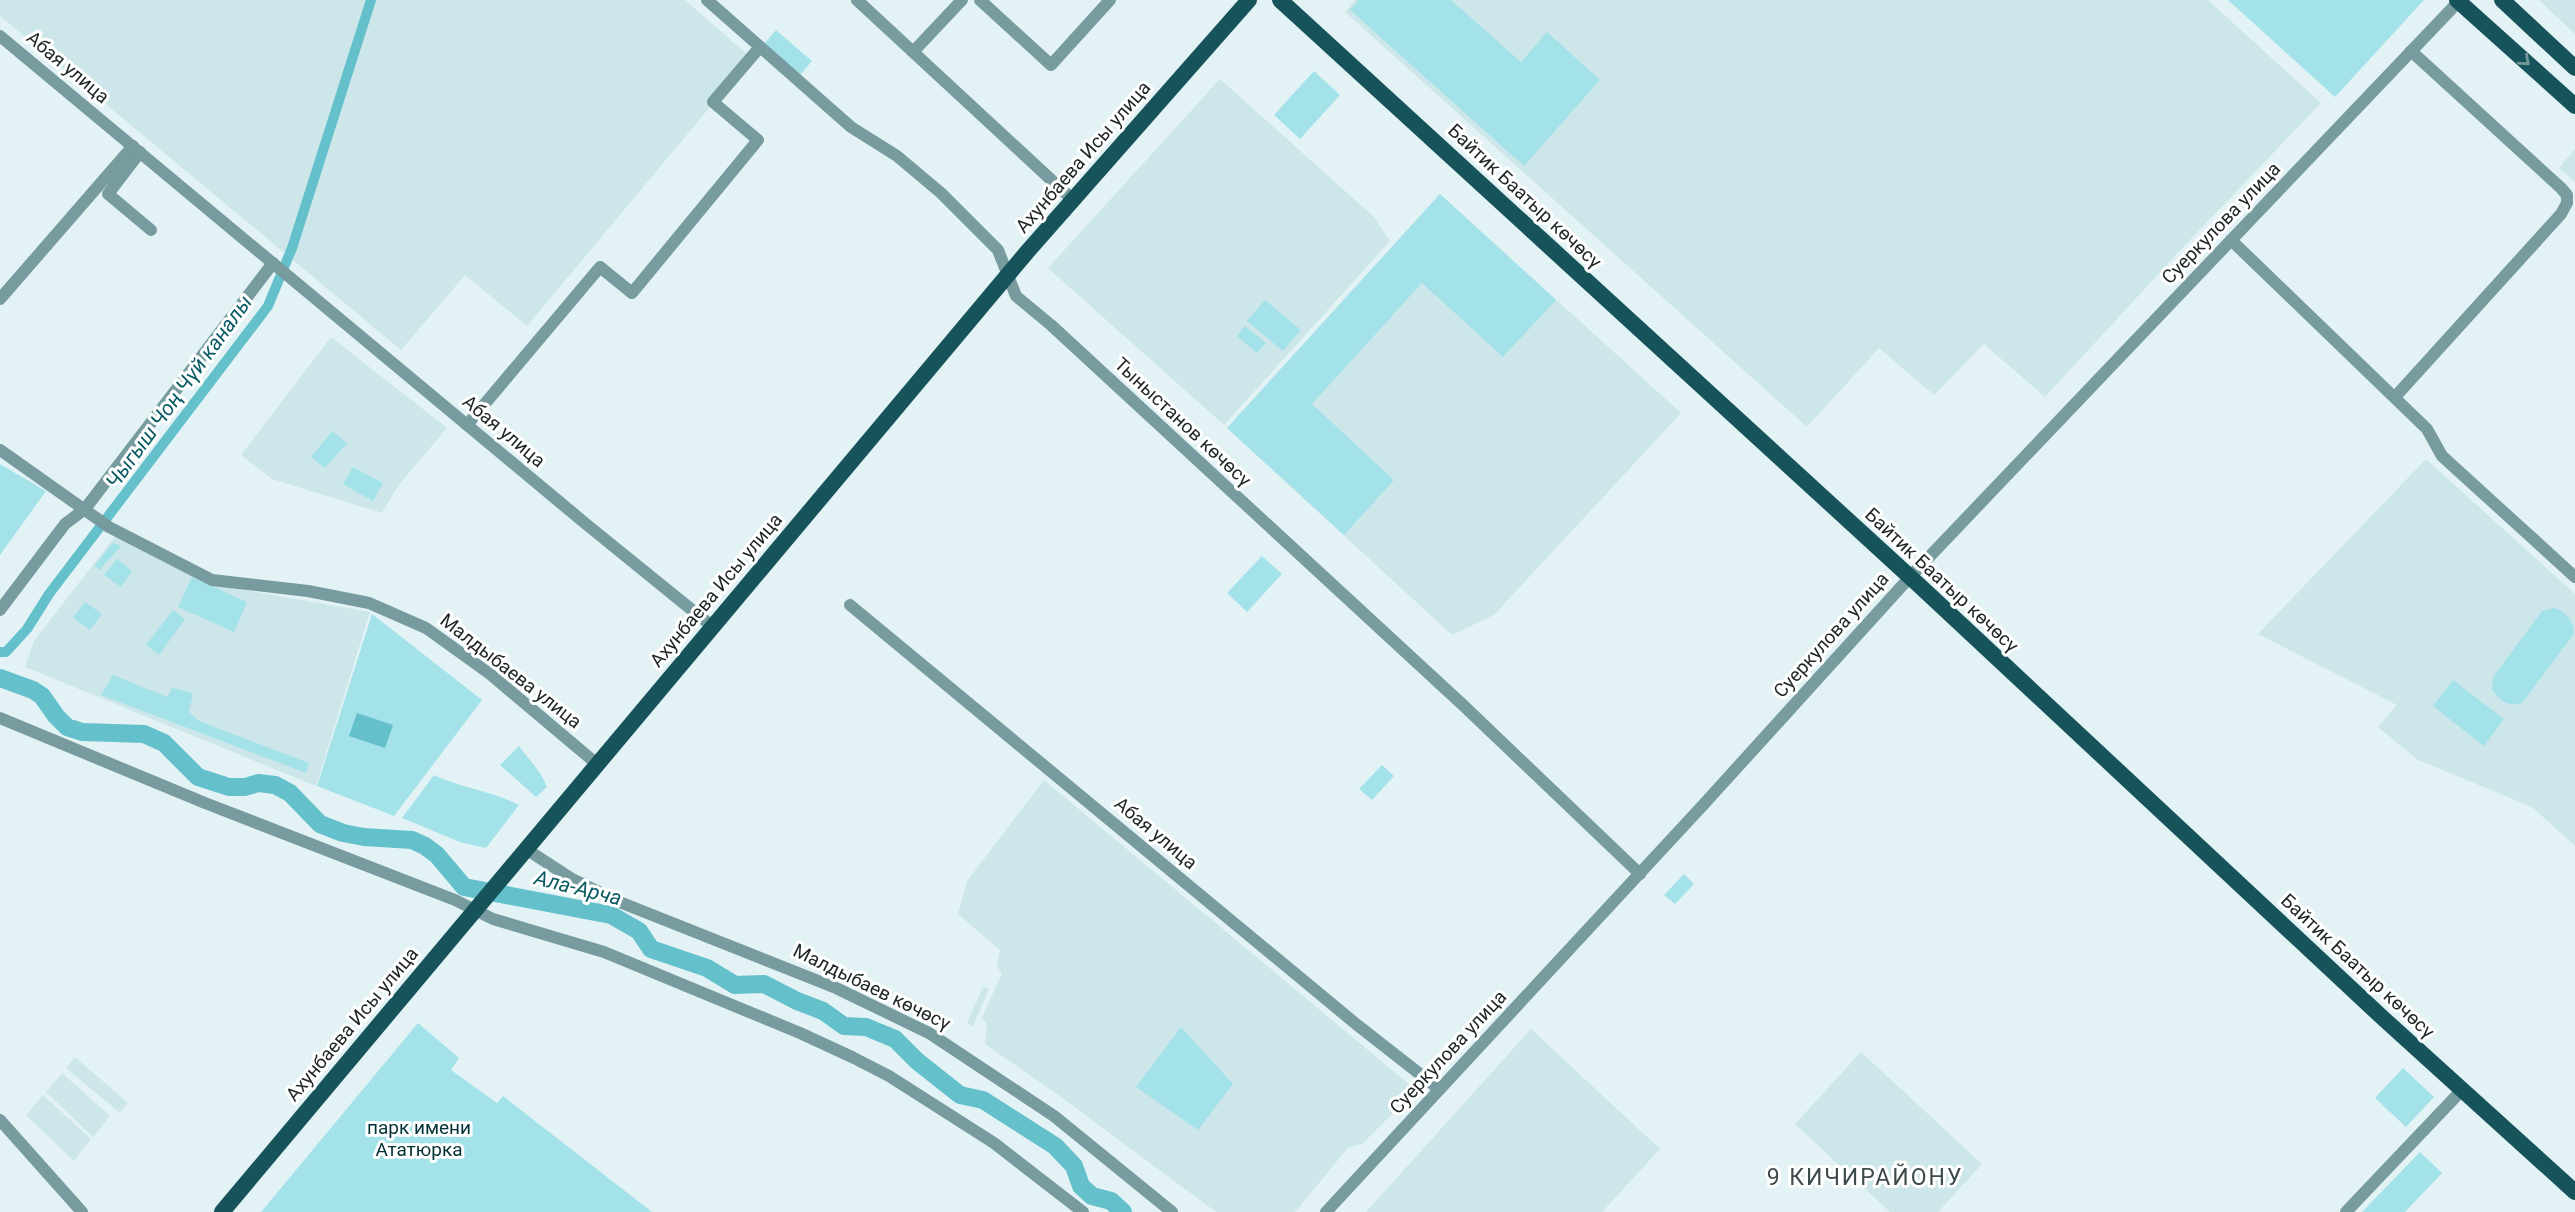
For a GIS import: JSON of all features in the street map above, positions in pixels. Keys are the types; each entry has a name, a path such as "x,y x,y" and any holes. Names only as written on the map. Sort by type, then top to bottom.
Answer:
{"main road":[{"name":"Ахунбаева Исы улица","path":"222,1212 1007,277 1249,0"},
{"name":"Байтик Баатыр көчөсү","path":"1280,0 1910,577 2210,859 2575,1192"},
{"path":"2458,0 2575,106"},
{"path":"2501,0 2575,68"}],"street":[{"name":"Тыныстанов көчөсү","path":"706,0 851,127 897,156 941,193 998,250 1016,296 1051,325 1408,654 1640,873"},
{"path":"857,0 1073,200"},
{"path":"912,52 962,0"},
{"path":"989,3 1051,65 1110,0"},
{"name":"Суеркулова улица","path":"1325,1212 1910,577 2458,0"},
{"name":"Абая улица","path":"0,36 713,627"},
{"path":"467,425 600,267 632,293 758,140 713,102 761,47"},
{"path":"2395,397 2561,214 2571,198 2411,51"},
{"path":"136,149 108,194 151,230"},
{"path":"0,299 136,149"},
{"path":"2231,240 2395,397 2432,435 2442,456 2575,577"},
{"path":"0,610 65,524 91,513 280,269"},
{"name":"Малдыбаева улица","path":"0,450 114,528 212,580 308,591 369,603 426,628 490,674 597,764"},
{"name":"Абая улица","path":"850,605 1346,1016 1439,1089"},
{"path":"0,718 205,803 480,906 493,919 604,952 852,1057 889,1076 994,1143 1083,1212"},
{"name":"Малдыбаев көчөсү","path":"526,849 588,888 836,988 929,1033 1054,1116 1172,1212"},
{"path":"2347,1212 2462,1090"},
{"path":"0,1120 82,1212"}],"shaded area":[{"path":"0,0 685,0 751,58 527,326 465,275 401,350 0,16"},
{"path":"1355,0 2208,0 2321,103 2045,397 1984,344 1934,395 1879,348 1807,427 1345,12"},
{"path":"2539,0 2575,0 2575,34"},
{"path":"1220,79 1374,217 1390,241 1224,425 1048,268"},
{"path":"2575,149 2575,182 2559,168"},
{"path":"1440,194 1681,413 1494,615 1452,635 1227,428"},
{"path":"331,337 447,428 398,486 382,513 272,479 241,455"},
{"path":"2426,459 2575,594 2575,846 2532,807 2418,760 2378,727 2397,705 2258,634"},
{"path":"116,535 210,584 370,612 316,786 25,667 34,641"},
{"path":"357,713 393,725 385,748 349,736"},
{"path":"1044,780 1416,1090 1362,1144 1348,1148 1295,1212 1216,1212 985,1044 987,1023 982,1018 1002,973 997,967 1000,950 958,914 967,881"},
{"path":"983,986 989,989 973,1026 967,1023"},
{"path":"1531,1029 1660,1149 1602,1212 1366,1212"},
{"path":"1861,1052 1982,1164 1938,1212 1890,1212 1795,1124"},
{"path":"75,1057 128,1103 120,1113 66,1068"},
{"path":"62,1073 110,1116 93,1137 46,1092"},
{"path":"43,1095 91,1139 74,1161 26,1115"}],"green space":[{"path":"1359,0 1451,0 1521,62 1547,32 1600,80 1524,166 1350,10"},
{"path":"2228,0 2424,0 2335,97"},
{"path":"776,30 812,61 800,75 764,44"},
{"path":"1314,71 1340,95 1300,139 1274,115"},
{"path":"1440,194 1556,300 1503,357 1422,283 1312,404 1394,480 1344,535 1227,428"},
{"path":"1265,300 1301,330 1283,351 1247,321"},
{"path":"1245,326 1266,343 1257,353 1237,336"},
{"path":"332,431 347,443 325,468 311,457"},
{"path":"0,464 46,491 0,555"},
{"path":"353,467 383,483 373,501 343,484"},
{"path":"113,543 121,546 100,570 94,566"},
{"path":"1262,556 1282,574 1247,612 1227,593"},
{"path":"117,559 132,571 121,587 104,575"},
{"path":"192,577 247,602 234,632 178,607"},
{"path":"85,602 102,614 90,630 73,618"},
{"path":"2555,608 2569,618 2574,634 2522,703 2505,702 2492,690 2493,677 2542,611"},
{"path":"173,610 185,619 159,655 146,645"},
{"path":"372,614 482,700 394,816 317,786"},
{"path":"113,675 167,697 172,688 193,693 189,712 199,721 309,763 306,773 101,695"},
{"path":"2453,680 2504,719 2484,746 2433,706"},
{"path":"519,746 547,787 536,797 500,765"},
{"path":"1382,765 1394,776 1372,800 1359,789"},
{"path":"434,775 519,805 486,848 460,842 402,818"},
{"path":"1684,874 1694,884 1675,904 1664,895"},
{"name":"парк имени Ататюрка","path":"418,1023 459,1058 451,1070 497,1103 503,1096 652,1212 261,1212"},
{"path":"1181,1027 1233,1084 1198,1130 1136,1087"},
{"path":"2403,1068 2434,1097 2406,1127 2375,1098"},
{"path":"2420,1152 2442,1173 2405,1212 2362,1212"}],"waterway":[{"name":"Чыгыш Чоң Чүй каналы","path":"0,652 6,652 27,629 49,594 268,306 292,248 371,0"},
{"name":"Ала-Арча","path":"0,678 42,696 67,727 82,732 144,734 164,743 198,777 229,787 245,787 258,783 275,785 290,793 320,824 343,833 412,840 425,846 437,855 464,887 611,915 639,931 651,949 707,968 735,985 764,984 823,1011 844,1026 866,1027 895,1039 917,1061 960,1095 983,1100 1055,1146 1074,1166 1081,1186 1092,1196 1111,1201 1123,1212"}],"district":[{"name":"9 КИЧИРАЙОНУ","path":"1865,1177"}]}
